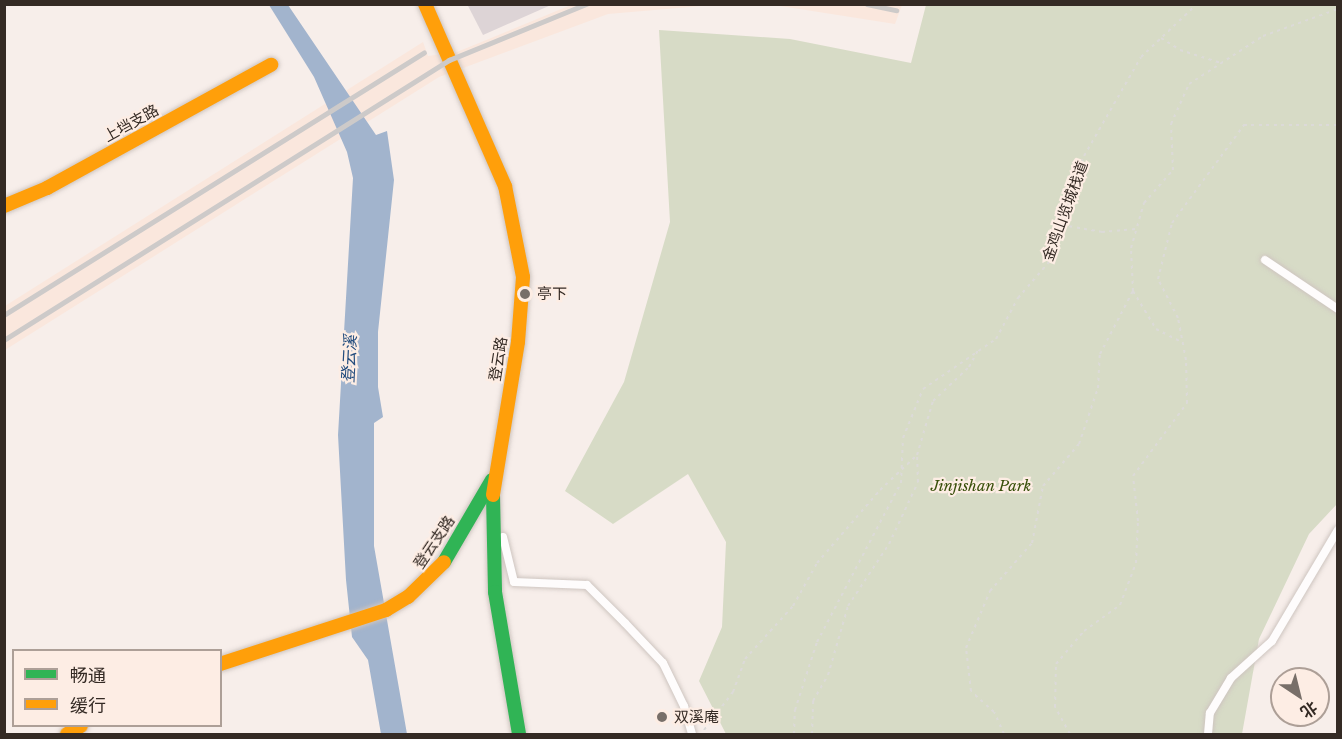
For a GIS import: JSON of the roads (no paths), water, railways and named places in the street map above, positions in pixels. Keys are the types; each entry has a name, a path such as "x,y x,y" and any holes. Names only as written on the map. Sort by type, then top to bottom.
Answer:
{"street":[{"name":"登云路","path":"425,4 506,186 522,268 518,342 494,476 493,513 495,592 519,735"},
{"name":"上垱支路","path":"4,206 47,188 271,65"},
{"name":"登云支路","path":"222,663 350,619 386,610 418,590 443,564 494,476"}],"lane":[{"path":"1265,260 1338,309"},
{"path":"493,513 514,582 587,585 663,663 684,706 692,735"},
{"path":"1208,735 1210,713 1230,678 1272,641 1338,530"}],"water":[{"name":"登云溪","path":"269,5 288,5 376,135 387,131 394,180 378,332 378,387 383,417 374,423 374,546 407,734 381,734 368,660 352,637 346,580 338,435 353,178 347,152 314,77"}],"railway":[{"path":"4,340 449,60 586,4"},
{"path":"867,4 896,10"},
{"path":"4,315 424,53"}],"place":[{"name":"亭下","path":"525,294"},
{"name":"双溪庵","path":"662,717"}],"park label":[{"name":"Jinjishan Park","path":"981,486"}]}
